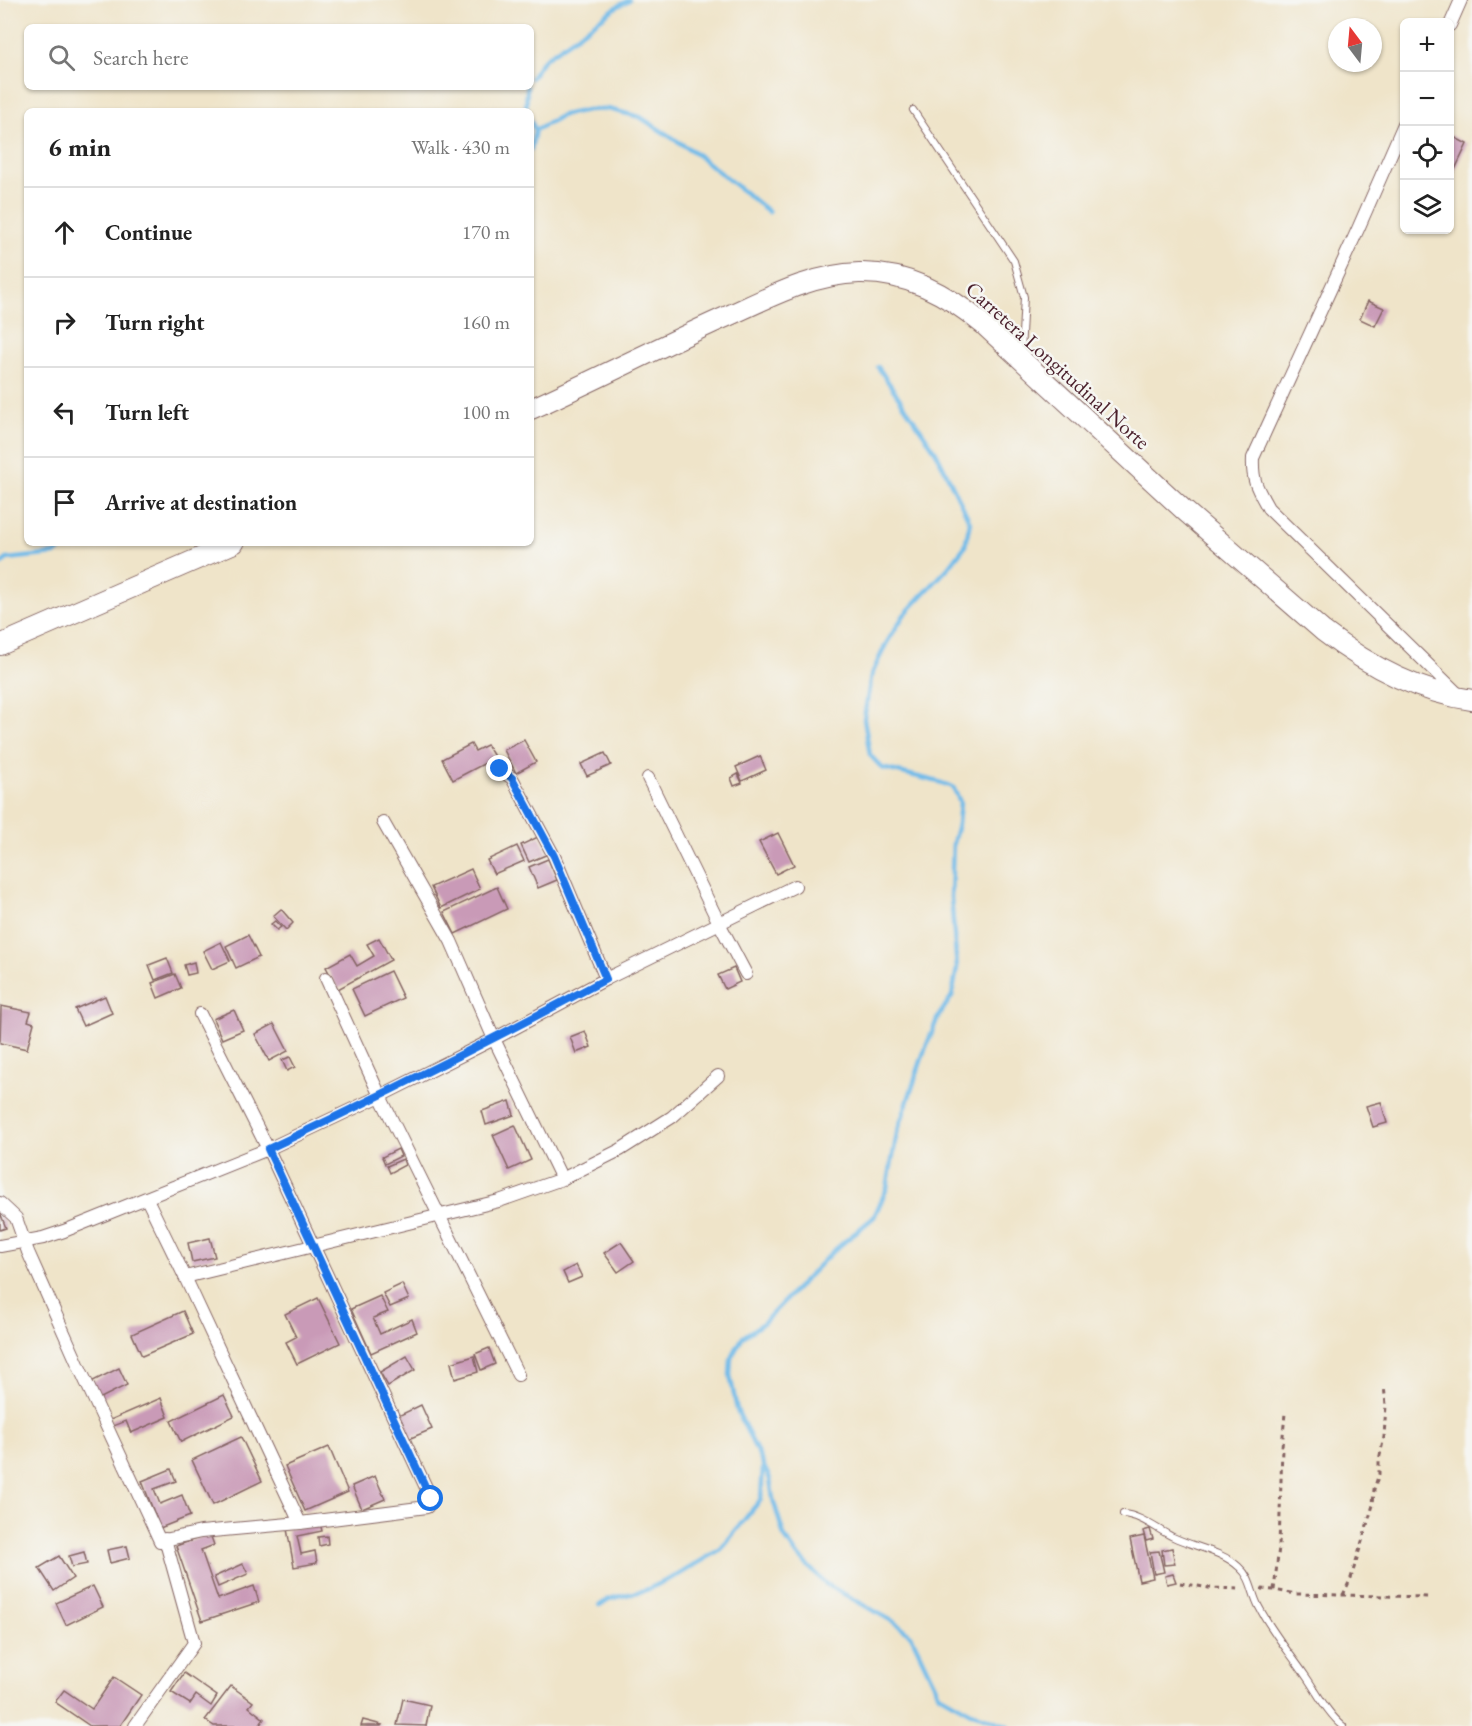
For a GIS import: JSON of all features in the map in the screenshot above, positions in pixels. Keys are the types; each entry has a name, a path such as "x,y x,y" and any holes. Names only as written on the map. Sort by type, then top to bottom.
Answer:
{"main road":[{"name":"Carretera Longitudinal Norte","path":"534,408 658,348 788,290 819,280 858,273 901,278 934,290 965,309 1185,511 1346,649 1384,672 1409,683 1467,699"},
{"path":"0,645 227,546"}],"street":[{"path":"1452,18 1461,0"},
{"path":"1403,126 1253,458 1252,474 1268,508 1467,699"},
{"path":"500,769 512,778 554,856 606,979"},
{"path":"648,778 746,974"},
{"path":"383,822 451,941 494,1039 562,1179"},
{"path":"0,1246 26,1242 64,1231 268,1149 380,1096 606,979 795,886"},
{"path":"326,978 380,1096 518,1375"},
{"path":"0,1203 16,1218 28,1252 81,1371 160,1541 201,1532 300,1523 427,1507 431,1499 268,1149 200,1014"},
{"path":"185,1276 499,1201 562,1179 620,1150 672,1117 718,1076"},
{"path":"147,1199 300,1523"},
{"path":"135,1726 194,1643 165,1539"}],"lane":[{"path":"913,110 1014,261 1024,297 1020,359"},
{"path":"1124,1514 1238,1566 1249,1577 1251,1589 1273,1632 1335,1720 1343,1726"}],"path":[{"path":"1343,1595 1351,1578 1373,1505 1374,1489 1379,1474 1386,1405 1383,1386"},
{"path":"1274,1590 1279,1547 1282,1439 1285,1413"},
{"path":"1180,1584 1209,1588 1274,1590 1296,1594 1430,1597"}],"building":[{"path":"1454,137 1467,144 1454,172"},
{"path":"1368,301 1384,308 1375,326 1360,319"},
{"path":"524,740 536,762 516,773 504,750"},
{"path":"471,744 475,751 487,745 495,758 453,780 442,759"},
{"path":"605,753 611,765 587,776 581,764"},
{"path":"760,756 766,770 742,781 736,767"},
{"path":"738,774 742,783 734,786 731,778"},
{"path":"778,833 794,865 776,874 759,842"},
{"path":"540,836 548,854 529,862 521,845"},
{"path":"517,846 524,861 494,874 487,860"},
{"path":"548,859 557,880 538,888 529,867"},
{"path":"471,869 480,889 441,908 431,887"},
{"path":"497,887 507,909 455,934 444,912"},
{"path":"281,909 293,923 286,930 273,916"},
{"path":"275,921 281,927 277,930 271,924"},
{"path":"248,935 259,957 236,968 226,946"},
{"path":"379,938 391,960 338,989 326,967 350,954 357,966 374,956 367,944"},
{"path":"221,942 230,961 212,969 203,951"},
{"path":"167,958 173,973 155,980 149,965"},
{"path":"194,962 196,973 187,975 184,965"},
{"path":"734,968 740,982 725,989 718,975"},
{"path":"390,971 403,998 365,1016 352,989"},
{"path":"175,974 181,988 158,998 152,983"},
{"path":"105,996 112,1013 83,1026 75,1009"},
{"path":"1,1006 31,1012 28,1021 34,1023 27,1049 0,1043"},
{"path":"234,1010 243,1030 222,1039 213,1019"},
{"path":"274,1024 288,1051 269,1061 255,1034"},
{"path":"585,1031 591,1047 576,1053 570,1037"},
{"path":"290,1057 295,1067 287,1071 282,1060"},
{"path":"510,1101 514,1115 486,1125 482,1111"},
{"path":"1381,1102 1387,1123 1373,1127 1366,1106"},
{"path":"515,1125 531,1160 509,1170 493,1135"},
{"path":"398,1149 401,1156 385,1164 382,1157"},
{"path":"403,1159 405,1165 390,1173 387,1166"},
{"path":"0,1212 6,1228 0,1230"},
{"path":"210,1238 215,1257 192,1262 188,1243"},
{"path":"621,1242 634,1261 618,1272 604,1253"},
{"path":"576,1265 582,1277 568,1283 563,1272"},
{"path":"402,1284 409,1299 390,1307 383,1293"},
{"path":"380,1296 388,1312 373,1318 380,1334 412,1319 417,1332 371,1353 351,1309"},
{"path":"318,1298 340,1343 297,1364 286,1342 296,1337 285,1314"},
{"path":"183,1311 193,1334 142,1356 132,1334"},
{"path":"489,1348 495,1364 481,1370 475,1354"},
{"path":"407,1356 415,1370 388,1386 380,1372"},
{"path":"474,1356 478,1372 455,1379 451,1363"},
{"path":"119,1368 127,1385 99,1399 91,1382"},
{"path":"224,1395 234,1416 181,1442 171,1421"},
{"path":"161,1398 168,1417 131,1433 126,1421 113,1426 110,1420"},
{"path":"421,1405 432,1429 406,1440 396,1417"},
{"path":"241,1437 262,1481 213,1505 192,1460"},
{"path":"329,1447 348,1492 305,1511 285,1466"},
{"path":"171,1469 176,1481 154,1489 160,1504 182,1495 190,1516 160,1528 142,1481"},
{"path":"375,1476 385,1499 362,1509 352,1486"},
{"path":"320,1523 322,1531 297,1536 301,1554 315,1551 317,1563 294,1567 287,1529"},
{"path":"1150,1529 1153,1539 1146,1541 1143,1531"},
{"path":"210,1534 214,1545 201,1550 218,1599 254,1586 259,1602 202,1621 176,1546"},
{"path":"327,1536 328,1544 319,1546 318,1537"},
{"path":"1144,1536 1153,1578 1139,1581 1130,1539"},
{"path":"127,1546 130,1558 110,1563 107,1550"},
{"path":"1172,1548 1175,1564 1164,1565 1162,1550"},
{"path":"1159,1551 1164,1572 1154,1574 1150,1552"},
{"path":"84,1552 87,1564 72,1567 69,1556"},
{"path":"59,1556 73,1578 54,1591 39,1568"},
{"path":"243,1564 248,1574 218,1587 214,1577"},
{"path":"1173,1574 1176,1582 1167,1584 1165,1576"},
{"path":"93,1586 103,1607 66,1625 56,1603"},
{"path":"184,1673 217,1696 211,1706 196,1695 190,1704 171,1692"},
{"path":"114,1677 141,1695 120,1726 90,1726 55,1702 64,1690 92,1709"},
{"path":"231,1686 253,1702 249,1707 264,1719 259,1726 214,1726 205,1720"},
{"path":"403,1699 430,1705 426,1726 397,1725"},
{"path":"363,1720 382,1725 361,1726"}],"waterway":[{"path":"534,74 543,60 629,0"},
{"path":"526,108 527,90"},
{"path":"535,130 563,115 587,110 608,109 640,117 694,152 769,212"},
{"path":"534,128 534,135"},
{"path":"878,367 936,452 970,522 965,546 949,567 904,615 886,644 871,676 864,719 870,755 882,768 953,787 960,802 953,843 951,898 957,968 952,996 938,1017 924,1052 897,1133 887,1188 874,1217 831,1253 763,1323 743,1337 731,1358 730,1375 737,1410 770,1479 773,1499 784,1536 797,1555 826,1584 894,1622 911,1635 939,1694 971,1712 1009,1726"},
{"path":"0,565 7,559 55,554 64,546"},
{"path":"600,1605 609,1599 646,1590 678,1575 721,1549 761,1499 763,1466"}],"route":[{"path":"431,1499 268,1149 494,1039 606,979 554,856 512,778 500,769"}]}
